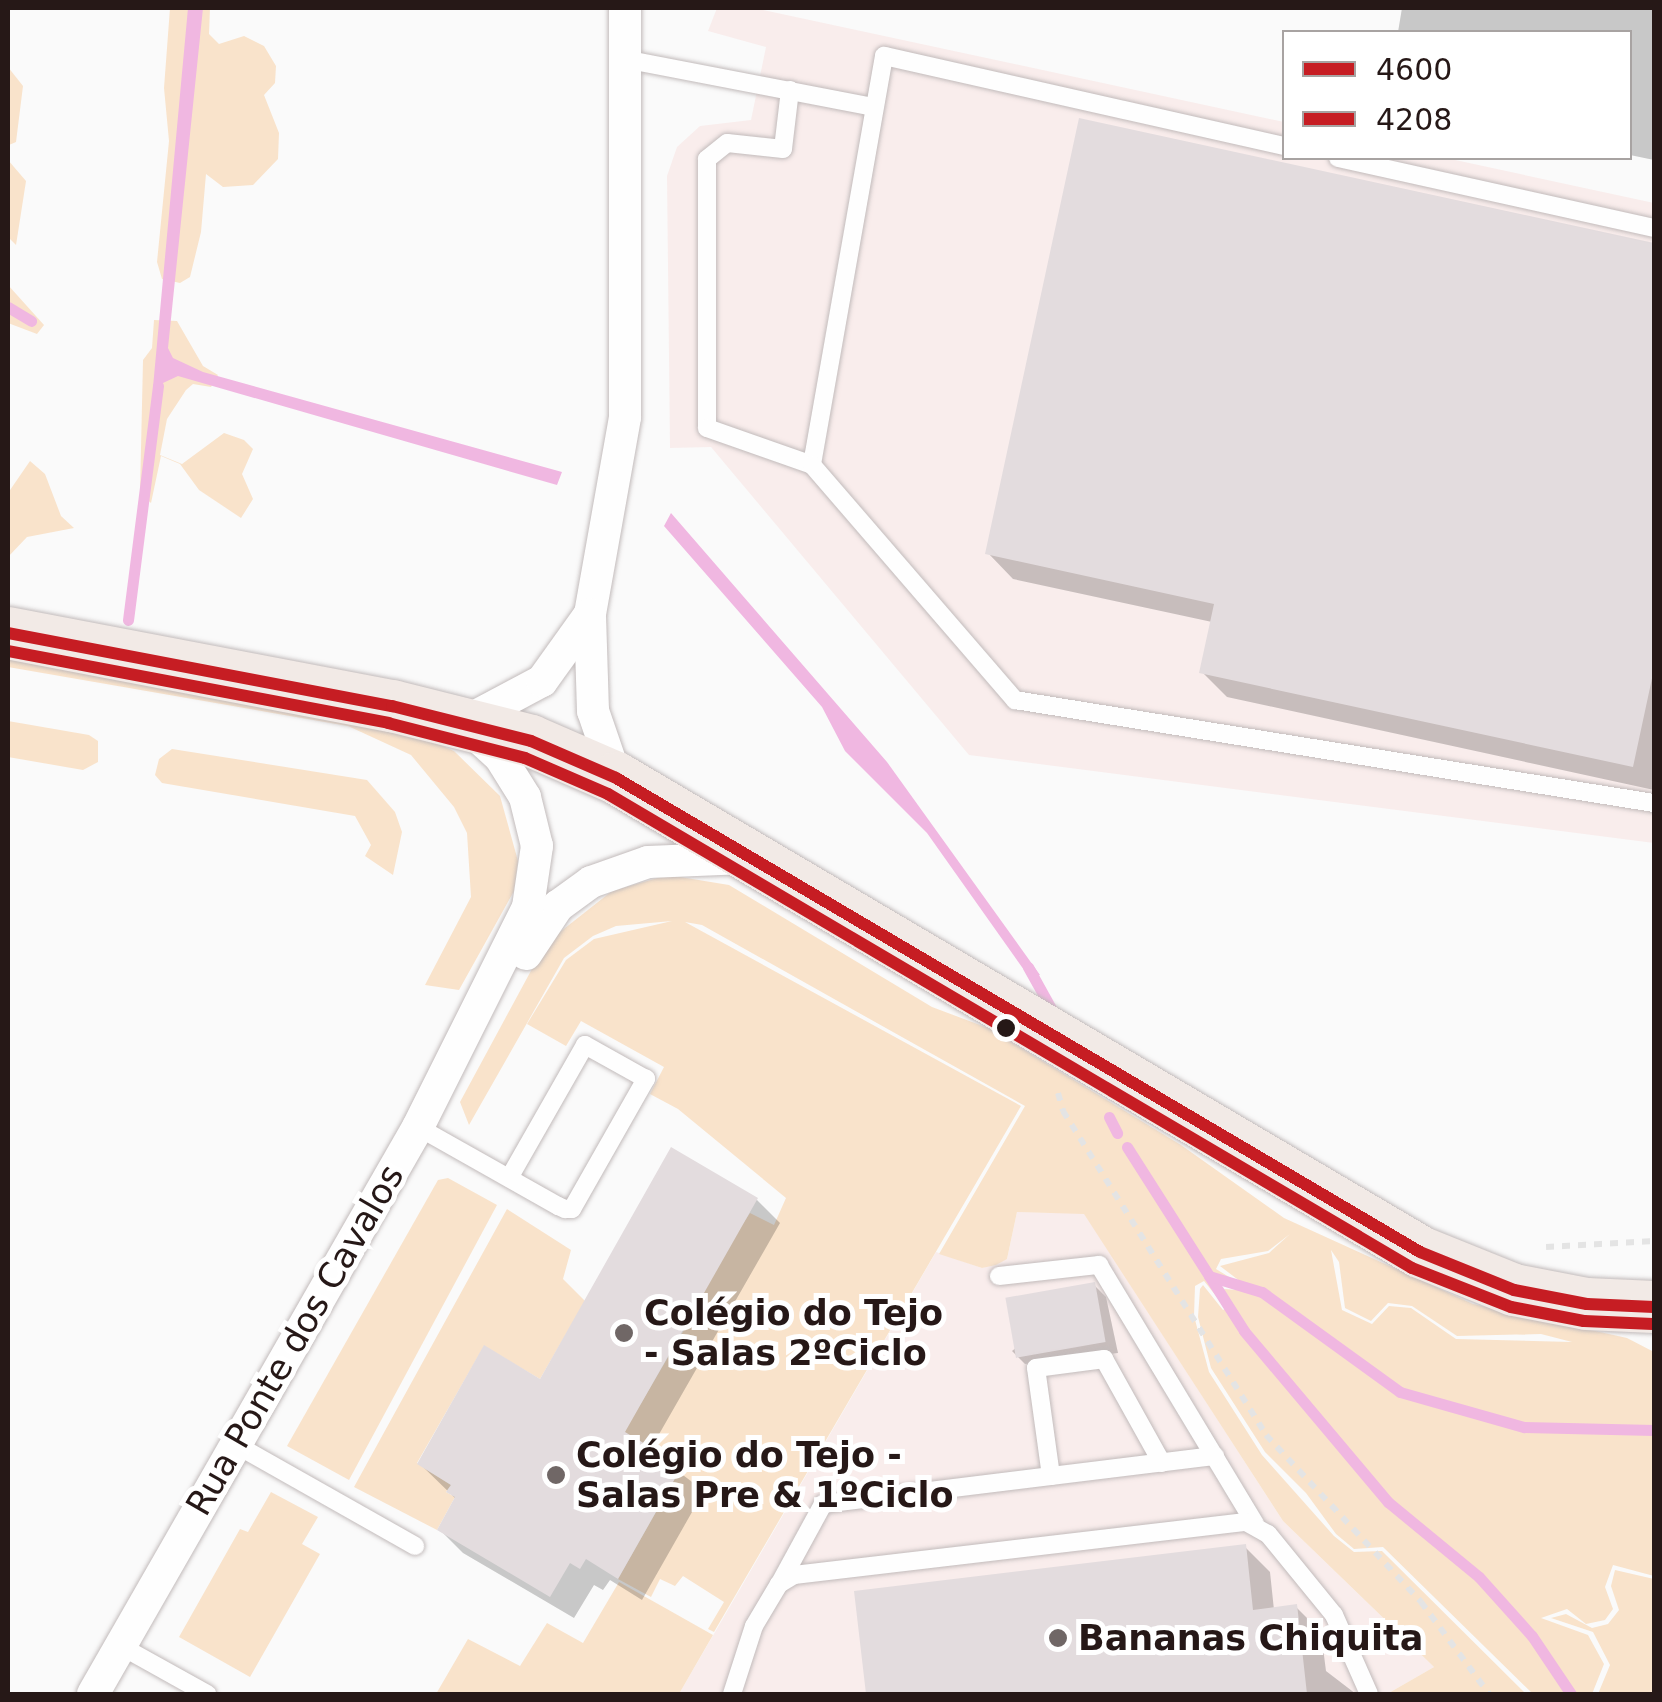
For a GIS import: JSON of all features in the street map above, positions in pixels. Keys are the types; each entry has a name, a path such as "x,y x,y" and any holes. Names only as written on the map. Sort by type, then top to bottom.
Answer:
{"main road":[{"path":"8,633 531,741 616,778 1043,1032 1455,1268 1553,1299 1654,1307"}],"street":[{"path":"616,778 593,711 590,614 625,417 625,8"},
{"path":"495,984 498,961 535,885 537,846 515,775 463,724 542,681 590,614"},
{"path":"495,984 516,972 558,906 591,882 648,862 750,858"},
{"name":"Rua Ponte dos Cavalos","path":"93,1694 418,1127 495,984"}],"lane":[{"path":"812,465 884,56 1282,146"},
{"path":"624,58 873,108"},
{"path":"790,90 783,148 727,143 707,159 707,428 812,465 1015,700 1654,803"},
{"path":"1347,160 1654,228"},
{"path":"418,1127 508,1178 572,1209 646,1079 585,1044 508,1178"},
{"path":"999,1276 1099,1265 1255,1524 1334,1616 1370,1694"},
{"path":"1051,1476 1036,1368 1104,1358 1162,1463"},
{"path":"235,1444 415,1546"},
{"path":"732,1694 744,1648 823,1504 1215,1456"},
{"path":"780,1584 804,1573 1255,1524"},
{"path":"119,1645 207,1694"}],"path":[{"path":"1043,1032 1063,1112 1266,1435 1421,1602 1489,1694"},
{"path":"1536,1247 1654,1241"}],"shaded area":[{"path":"170,8 210,8 209,34 219,44 244,36 264,46 276,66 275,83 264,95 279,133 278,159 253,185 223,187 206,174 201,232 190,277 180,283 162,279 157,262 169,141 164,88"},
{"path":"188,8 203,8 168,348 173,358 203,372 562,472 557,485 178,376 163,383 159,411 153,387"},
{"path":"717,8 754,8 1282,122 1282,160 1455,160 1654,203 1654,843 969,755 711,447 670,448 667,176 677,147 700,126 751,120 766,47 708,31"},
{"path":"8,67 23,86 16,142 9,145"},
{"path":"8,160 26,181 16,245 8,237"},
{"path":"8,285 44,325 37,334 8,323"},
{"path":"154,320 177,321 203,366 218,375 211,387 193,384 186,390 167,419 160,455 182,464 224,433 244,440 253,449 242,474 253,499 241,518 199,490 180,464 161,456 151,503 140,493 143,360 152,348"},
{"path":"30,461 45,474 61,516 74,528 27,537 8,557 8,493"},
{"path":"671,513 887,762 1040,975 1029,977 927,833 845,751 822,707 664,526"},
{"path":"8,656 416,734 454,751 500,796 518,861 514,891 459,990 425,985 471,897 467,833 454,807 411,755 348,726 8,667"},
{"path":"8,721 89,735 98,741 98,762 83,770 8,757"},
{"path":"172,749 367,780 395,812 402,832 393,875 365,856 371,845 355,816 162,783 155,775 159,759"},
{"path":"668,875 729,885 932,1007 988,1028 1181,1145 1284,1218 1473,1304 1627,1338 1654,1352 1654,1576 1613,1565 1605,1587 1613,1609 1605,1620 1586,1624 1567,1609 1541,1618 1588,1635 1604,1664 1592,1694 1533,1694 1383,1547 1354,1549 1336,1534 1306,1493 1265,1452 1211,1368 1198,1317 1200,1289 1203,1285 1223,1310 1231,1306 1224,1289 1238,1290 1241,1282 1220,1266 1269,1253 1290,1234 1268,1251 1221,1259 1216,1269 1234,1280 1219,1286 1221,1302 1204,1281 1195,1286 1194,1316 1209,1372 1262,1455 1334,1536 1354,1552 1382,1551 1526,1694 1387,1694 1434,1667 1283,1521 1084,1214 1017,1212 1007,1259 996,1265 982,1268 939,1254 1025,1106 702,925 685,922 1021,1106 714,1632 708,1629 724,1602 683,1576 675,1586 660,1579 651,1597 618,1579 682,1466 624,1432 697,1308 690,1303 750,1213 774,1225 786,1198 678,1109 650,1094 664,1067 581,1021 566,1046 527,1024 566,960 594,939 672,921 616,926 593,936 564,958 469,1125 460,1102 546,943 612,891","holes":["1331,1250 1339,1262 1345,1308 1371,1321 1388,1303 1412,1306 1457,1336 1541,1334 1572,1342 1456,1339 1411,1308 1389,1306 1372,1324 1342,1310"]},
{"path":"448,1178 497,1205 349,1480 287,1446 438,1180"},
{"path":"507,1209 571,1250 563,1279 585,1301 540,1379 484,1346 417,1463 451,1485 446,1492 455,1497 437,1530 354,1487"},
{"path":"1017,1212 1084,1213 1283,1521 1434,1667 1387,1694 679,1694 936,1252 982,1268 1007,1259"},
{"path":"271,1492 318,1517 302,1544 320,1554 250,1677 179,1637 240,1529 248,1532"},
{"path":"1615,1570 1654,1579 1654,1694 1598,1694 1610,1665 1593,1632 1551,1618 1566,1614 1592,1628 1608,1624 1619,1610 1611,1586"},
{"path":"619,1582 713,1635 679,1694 436,1694 468,1639 520,1666 547,1623 583,1643"}],"building":[{"path":"1079,118 1654,243 1654,669 1633,767 1199,673 1214,604 985,554"},
{"path":"671,1147 758,1198 625,1432 682,1466 618,1579 586,1559 580,1569 570,1563 550,1597 437,1530 455,1497 446,1492 451,1485 417,1464 484,1345 540,1379"},
{"path":"1095,1282 1106,1342 1016,1358 1005,1298"},
{"name":"Bananas Chiquita","path":"1246,1544 1253,1610 1297,1604 1307,1694 866,1694 854,1591"}],"waterway":[{"path":"8,307 31,321"},
{"path":"128,620 158,386"},
{"path":"1028,967 1053,1012"},
{"path":"1109,1117 1117,1133"},
{"path":"1127,1147 1244,1331 1388,1502 1479,1577 1532,1636 1571,1694"},
{"path":"1209,1276 1262,1292 1400,1392 1524,1427 1654,1430"}],"transit line":[{"name":"4600","path":"8,633 392,706 531,741 616,778 1420,1252 1514,1290 1587,1304 1654,1307"},
{"name":"4208","path":"8,651 388,723 525,758 608,794 1412,1268 1511,1307 1584,1321 1653,1324"}],"place":[{"name":"Colégio do Tejo - Salas 2ºCiclo","path":"624,1333"},
{"name":"Colégio do Tejo - Salas Pre & 1ºCiclo","path":"556,1475"},
{"name":"Bananas Chiquita","path":"1058,1638"}]}
